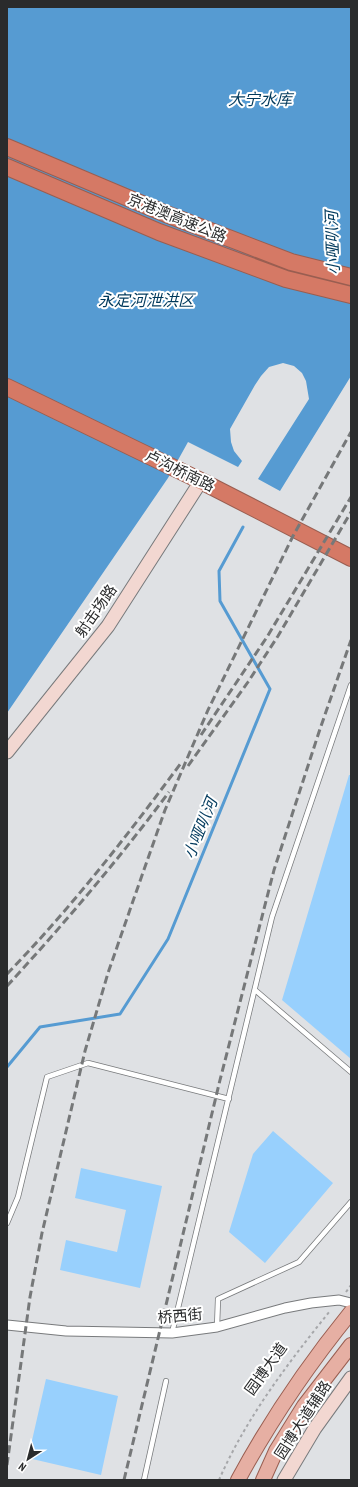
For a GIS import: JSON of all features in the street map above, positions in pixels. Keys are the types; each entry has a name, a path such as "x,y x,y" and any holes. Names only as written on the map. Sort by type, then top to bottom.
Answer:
{"highway":[{"name":"京港澳高速公路","path":"7,147 166,214 291,262 351,277"},
{"name":"京港澳高速公路","path":"7,167 159,232 286,279 351,295"},
{"name":"卢沟桥南路","path":"7,380 185,470 201,481 351,558"},
{"name":"卢沟桥南路","path":"7,387 351,545"}],"main road":[{"path":"238,1480 259,1442 289,1394 319,1352 351,1312"},
{"path":"263,1480 276,1451 304,1406 351,1345"}],"street":[{"name":"射击场路","path":"7,752 108,626 201,481"},
{"name":"桥西街","path":"7,1325 66,1331 172,1333 217,1327 285,1308 311,1303 339,1300 351,1303"},
{"name":"园博大道辅路","path":"284,1480 315,1428 351,1378"}],"lane":[{"path":"172,1333 272,916 351,685"},
{"path":"255,990 351,1072"},
{"path":"7,1223 18,1197 47,1077 88,1063 229,1099"},
{"path":"217,1327 218,1298 299,1262 351,1202"},
{"path":"144,1480 166,1381"}],"path":[{"name":"园博大道","path":"219,1480 248,1424 277,1379 351,1285"}],"water":[{"name":"永定河泄洪区","path":"7,7 351,7 351,376 280,491 258,479 309,399 306,381 302,373 294,366 283,363 269,367 255,385 230,429 231,442 234,451 242,461 238,467 188,442 168,478 7,713"}],"building":[{"path":"349,775 351,775 351,1059 282,1000"},
{"path":"273,1131 333,1183 265,1263 229,1232 253,1154"},
{"path":"81,1168 162,1186 140,1288 60,1270 66,1240 117,1252 126,1210 75,1198"},
{"path":"46,1379 118,1396 101,1475 28,1458"}],"waterway":[{"name":"小哑叭河","path":"7,1067 40,1027 120,1014 168,939 270,689 220,601 219,571 243,527"}],"railway":[{"path":"7,1465 30,1297 42,1233 85,1051 108,973 165,810 208,710 293,536 351,432"},
{"path":"201,735 267,637 351,497"},
{"path":"188,766 248,682 278,636 351,512"},
{"path":"124,1480 220,1080 274,870 351,640"},
{"path":"7,974 54,923 98,871 181,763"},
{"path":"7,986 91,891 169,792"}],"water label":[{"name":"大宁水库","path":"260,99"}]}
